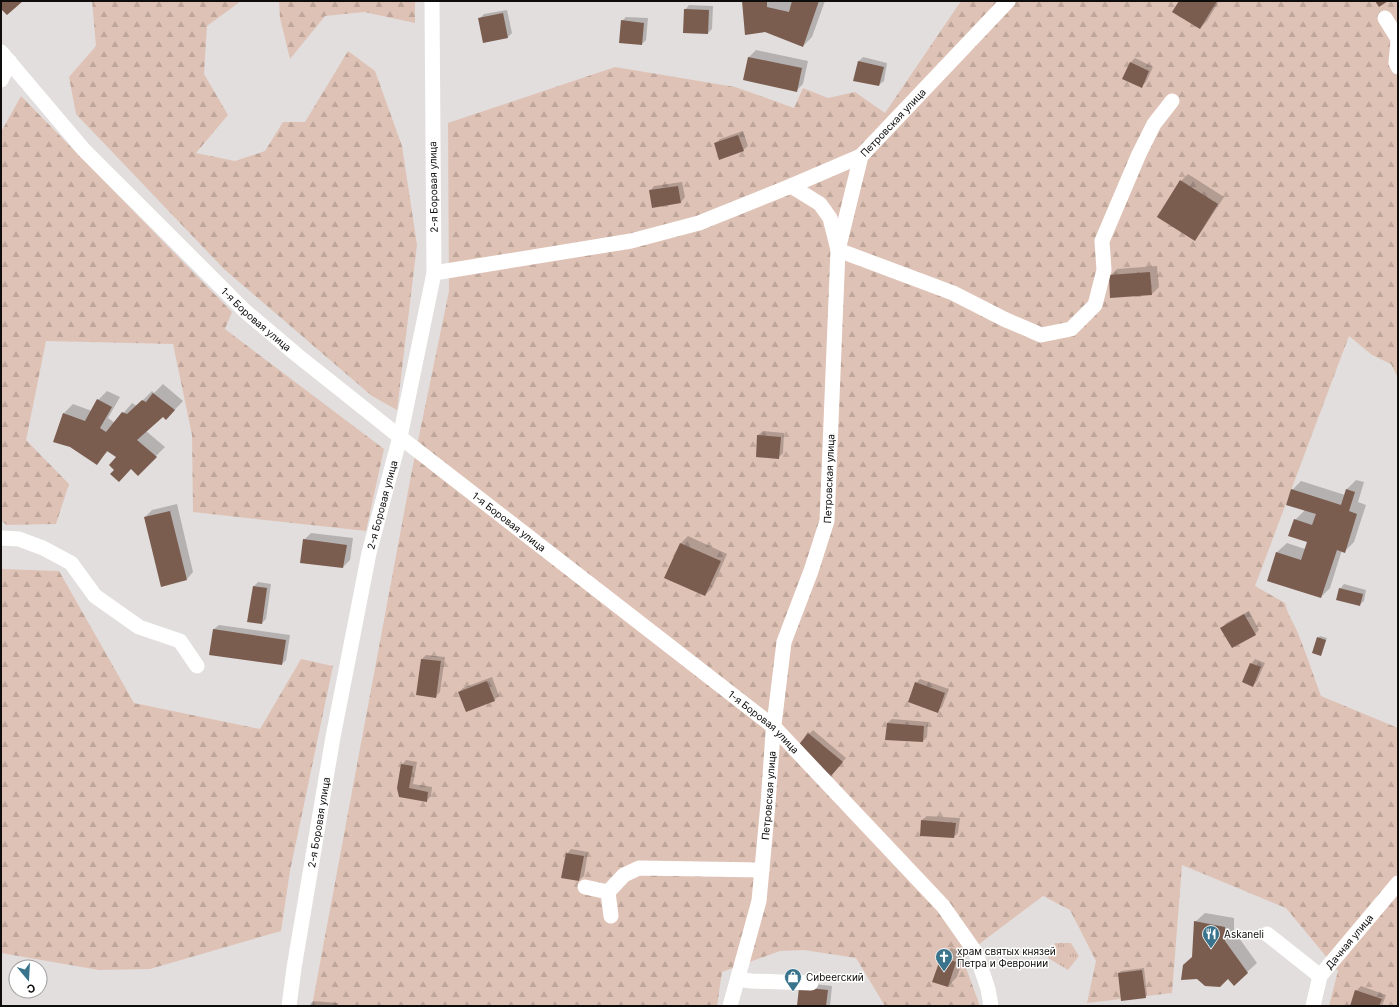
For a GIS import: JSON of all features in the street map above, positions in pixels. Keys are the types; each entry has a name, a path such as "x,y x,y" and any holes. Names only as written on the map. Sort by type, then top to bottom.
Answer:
{"street":[{"name":"2-я Боровая улица","path":"289,1006 333,737 369,553 400,437 434,273 432,1"},
{"name":"Петровская улица","path":"730,1006 758,901 774,727 784,642 811,571 827,521 838,250 861,156 1008,1"},
{"path":"1385,18 1398,39 1396,63 1398,66"},
{"path":"1,80 6,57"},
{"name":"1-я Боровая улица","path":"6,57 84,150 245,311 297,355 400,437 774,727 942,906 976,953 988,990 991,1006"},
{"path":"791,186 820,204 830,218 838,250 953,293 1004,319 1041,335 1071,329 1095,306 1104,270 1102,241 1139,154 1154,124 1172,101"},
{"path":"434,273 631,241 698,223 861,156"},
{"path":"1,538 19,539 43,548 71,563 95,596 139,627 180,641 198,666"},
{"path":"608,892 624,875 639,868 762,870"},
{"name":"Дачная улица","path":"1313,1006 1320,976 1398,883"},
{"path":"585,887 608,892"},
{"path":"608,892 611,916"},
{"path":"1267,934 1320,976"},
{"path":"738,979 751,981 811,983"}],"green space":[{"path":"92,1 241,1 207,26 204,74 228,115 196,153 235,161 265,151 283,122 305,122 348,51 375,71 402,146 417,245 397,410 372,396 224,269 76,114 69,77 96,46"},
{"path":"279,1 415,1 415,23 364,12 325,16 290,59 280,18"},
{"path":"961,1 1398,1 1398,378 1391,364 1372,355 1349,336 1255,586 1285,603 1321,696 1398,728 1398,1006 1329,1006 1338,971 1286,908 1182,865 1172,993 1087,1003 1096,961 1070,910 1043,896 962,957 980,1006 885,1006 856,958 804,950 780,951 722,972 717,1006 312,1006 412,470 449,291 448,123 615,67 735,87 794,108 803,88 828,98 855,92 885,113"},
{"path":"21,96 232,312 225,329 384,449 366,531 193,512 192,435 173,344 46,341 26,440 69,484 56,524 7,525 1,521 1,132"},
{"path":"2,569 59,571 134,703 260,729 301,659 333,666 290,871 281,931 150,969 99,970 48,961 48,959 36,959 1,953"},
{"path":"1055,943 1071,943 1079,956 1068,970 1048,958"}],"building":[{"path":"1,1 23,1 7,15 1,9"},
{"path":"742,1 767,1 767,7 789,12 792,1 819,1 803,47 765,32 745,35"},
{"path":"1179,1 1217,1 1200,29 1172,12"},
{"path":"1375,1 1388,1 1379,7"},
{"path":"684,9 709,10 708,34 683,33"},
{"path":"503,13 508,38 483,43 478,18"},
{"path":"621,20 644,23 642,45 619,43"},
{"path":"748,57 802,68 797,92 743,80"},
{"path":"858,61 884,67 879,86 853,81"},
{"path":"1130,62 1149,71 1142,88 1122,79"},
{"path":"738,135 744,151 719,160 714,143"},
{"path":"1180,180 1218,204 1195,241 1157,217"},
{"path":"678,186 681,203 652,208 649,190"},
{"path":"1150,272 1152,295 1110,298 1109,275"},
{"path":"153,393 175,410 166,420 163,417 137,440 157,457 138,476 131,469 119,482 110,474 114,470 109,465 116,457 107,451 97,465 70,447 53,442 63,413 85,421 97,399 112,407 100,428 106,432 122,412 127,414 142,400 146,402"},
{"path":"757,435 781,437 779,459 756,457"},
{"path":"1291,489 1341,505 1346,489 1355,492 1349,511 1357,514 1345,553 1337,550 1321,598 1267,581 1276,552 1301,560 1307,542 1288,536 1294,519 1312,525 1316,514 1286,505"},
{"path":"170,511 187,580 161,587 144,517"},
{"path":"303,539 347,545 343,568 300,563"},
{"path":"680,543 721,561 705,596 664,578"},
{"path":"253,586 267,588 262,624 247,622"},
{"path":"1339,588 1363,594 1360,606 1336,600"},
{"path":"1244,614 1256,635 1232,648 1220,628"},
{"path":"213,629 286,640 282,665 209,655"},
{"path":"1317,637 1326,640 1321,656 1312,653"},
{"path":"421,659 441,661 436,698 416,695"},
{"path":"1250,663 1261,667 1253,687 1242,682"},
{"path":"487,681 495,701 466,712 458,692"},
{"path":"915,682 945,693 938,713 908,702"},
{"path":"887,723 924,726 923,742 885,740"},
{"path":"808,733 843,762 831,776 797,747"},
{"path":"401,764 413,766 409,788 428,792 427,802 399,797 397,788"},
{"path":"921,820 956,823 954,838 920,836"},
{"path":"566,853 584,856 579,881 561,878"},
{"name":"Askaneli","path":"1194,921 1225,927 1225,941 1248,973 1234,986 1228,979 1220,987 1205,986 1197,979 1181,980 1183,965 1192,957"},
{"name":"храм святых князей Петра и Февронии","path":"941,957 956,962 948,987 932,982"},
{"path":"1142,970 1146,998 1121,1001 1118,973"},
{"path":"799,987 828,990 826,1006 797,1006"},
{"path":"1355,990 1382,999 1379,1006 1350,1006"}],"place":[{"name":"Askaneli","path":"1211,949"},
{"name":"храм святых князей Петра и Февронии","path":"944,972"},
{"name":"Сиbeerский","path":"793,992"}]}
